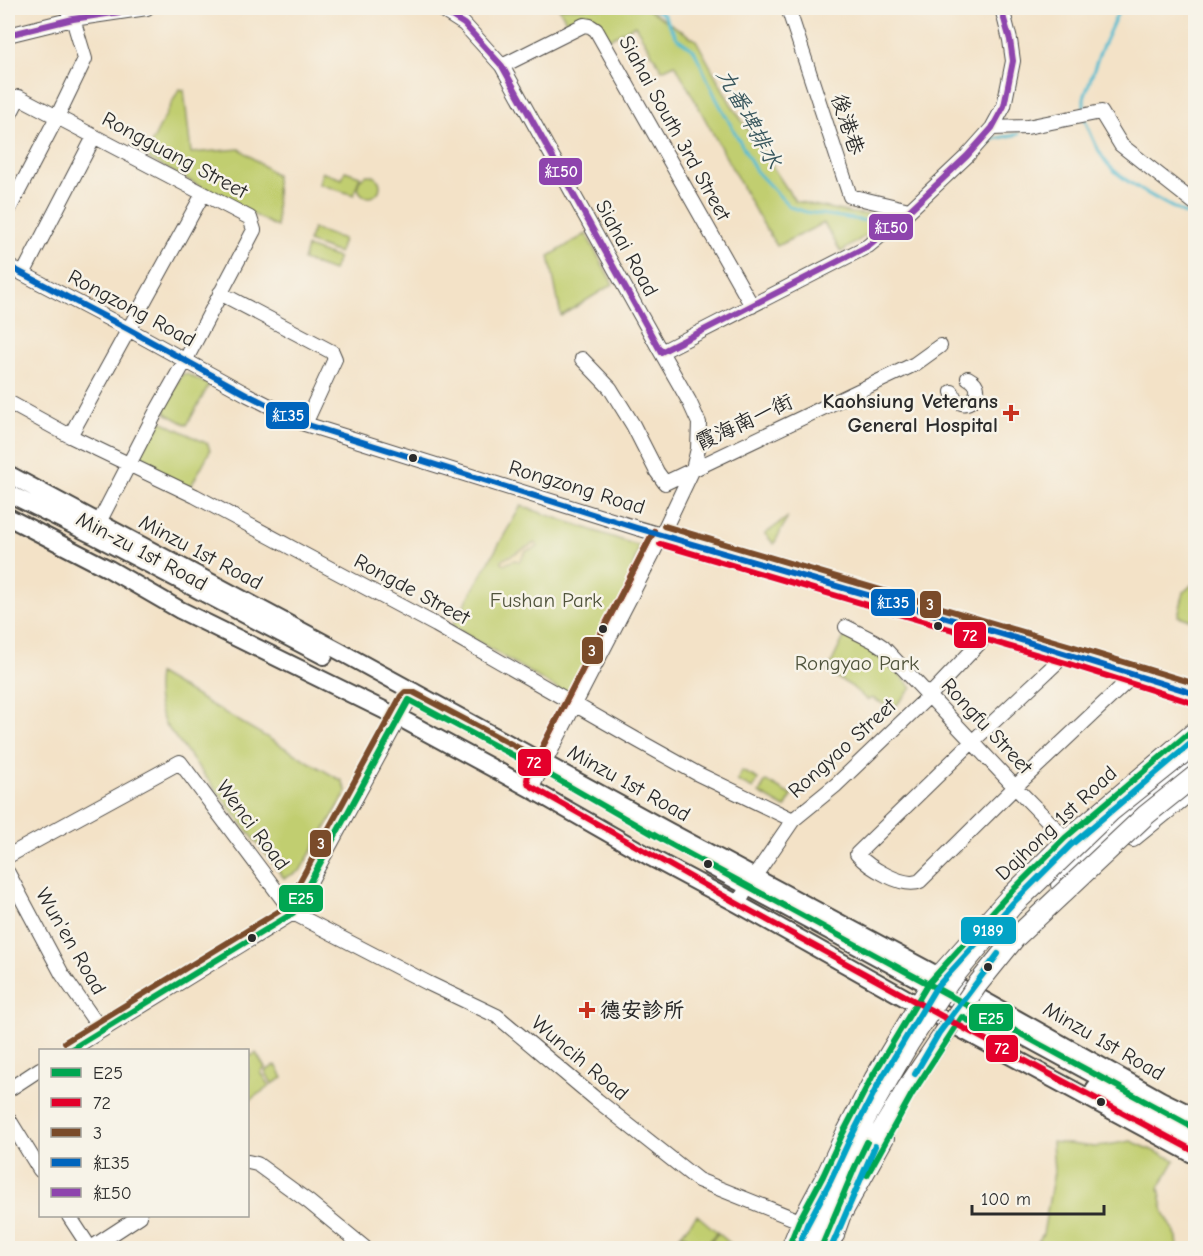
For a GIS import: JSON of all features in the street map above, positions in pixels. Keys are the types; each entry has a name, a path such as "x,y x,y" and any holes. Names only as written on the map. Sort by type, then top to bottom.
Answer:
{"highway":[{"path":"794,1248 845,1129 930,988 1110,812 1196,743"},
{"path":"830,1244 855,1167 886,1103 926,1038 983,957 1022,913 1100,836 1196,754"},
{"path":"855,1167 876,1140 908,1087 976,985 1015,938 1146,815 1196,775"},
{"path":"808,1248 842,1165 865,1119 909,1043 930,988"}],"main road":[{"name":"Minzu 1st Road","path":"8,474 96,529 407,704"},
{"name":"Minzu 1st Road","path":"8,493 96,529"},
{"name":"Min-zu 1st Road","path":"8,506 185,600 407,704 746,891 930,988"},
{"name":"Min-zu 1st Road","path":"8,517 109,569 180,610 407,704"},
{"name":"Minzu 1st Road","path":"538,775 746,891 930,988 1196,1156"},
{"name":"Minzu 1st Road","path":"930,988 966,1012 1196,1129"},
{"name":"Minzu 1st Road","path":"966,1012 1196,1117"},
{"path":"966,1012 1196,1142"}],"street":[{"path":"8,35 70,13 147,8"},
{"name":"Siahai Road","path":"439,8 464,24 502,66 689,401 699,423 698,449 693,470 662,535 538,775"},
{"name":"後港巷","path":"788,8 849,196 909,210"},
{"path":"661,352 868,246 967,156 992,128 1004,106 1013,61 1002,8"},
{"path":"8,211 85,58 70,13"},
{"name":"Siahai South 3rd Street","path":"502,66 584,25 596,30 752,306"},
{"name":"Rongguang Street","path":"8,118 19,97 250,218 254,230 96,529"},
{"path":"992,128 1027,127 1101,112 1120,145 1196,204"},
{"path":"23,274 94,137"},
{"path":"70,436 202,194"},
{"name":"Rongzong Road","path":"8,266 305,424 662,535 991,631 1196,694"},
{"path":"220,293 332,352 335,359 305,424"},
{"name":"霞海南一街","path":"582,359 610,388 665,483 915,363 940,346"},
{"path":"952,392 954,398 959,402 967,403 974,399 977,387 968,378"},
{"name":"Rongde Street","path":"8,402 70,436 195,496 436,625 637,741 698,774 793,820"},
{"name":"Rongfu Street","path":"846,627 883,647 1065,838"},
{"name":"Rongyao Street","path":"746,891 793,820 836,785 930,696 991,631"},
{"path":"1066,654 857,854 862,860 899,880 915,884 920,881 1135,674"},
{"path":"72,1049 293,913 407,704"},
{"name":"Dajhong 1st Road","path":"803,1223 842,1135 872,1077 930,988 1007,896 1065,838 1196,727"},
{"name":"Dajhong 1st Road","path":"995,969 996,954 1028,915 1120,824 1196,761"},
{"name":"Wenci Road","path":"8,856 180,762 293,913"},
{"name":"Dajhong 1st Road","path":"830,1244 912,1094 995,969 1042,921 1146,829 1196,789"},
{"name":"Wun'en Road","path":"8,873 62,974 101,1030"},
{"name":"Wuncih Road","path":"293,913 496,1016 698,1180 803,1223 830,1244"},
{"path":"972,937 967,950 966,962 978,973 995,969"},
{"path":"8,1090 39,1070"},
{"path":"8,1118 39,1168"},
{"path":"249,1162 258,1164 365,1248"},
{"path":"70,1217 90,1248 137,1217"},
{"path":"788,1248 803,1223"},
{"path":"801,1248 803,1223"}],"green space":[{"path":"559,8 646,8 696,40 731,104 795,201 851,213 878,215 883,219 874,230 841,252 824,223 777,246 757,214 675,64 662,70 635,25 609,39 600,23 584,18 568,24"},
{"path":"179,89 184,90 191,153 240,149 276,175 277,227 149,159 147,152"},
{"path":"345,171 360,176 354,195 319,184 322,172 342,179"},
{"path":"369,175 377,178 380,186 377,194 369,197 361,194 358,186 361,178"},
{"path":"313,229 343,239 339,253 308,242"},
{"path":"586,234 613,284 561,316 549,256"},
{"path":"307,247 338,258 333,271 303,260"},
{"path":"182,374 187,374 209,385 187,425 167,414 164,408"},
{"path":"157,422 163,422 208,444 210,451 191,486 183,487 141,466 138,458"},
{"name":"Fushan Park","path":"521,506 639,546 625,596 574,699 452,626"},
{"path":"788,517 774,544 765,534"},
{"path":"1195,582 1195,621 1178,616 1184,592"},
{"name":"Rongyao Park","path":"845,635 870,645 912,688 893,709 872,698 867,700 851,686 827,672"},
{"path":"158,674 342,781 347,792 300,871 284,878 165,724 157,699"},
{"path":"742,771 758,779 753,789 737,781"},
{"path":"766,781 792,796 785,808 759,793"},
{"path":"249,1053 251,1056 256,1053 265,1068 261,1072 270,1086 249,1100"},
{"path":"276,1065 283,1078 272,1084 265,1071"},
{"path":"1131,1141 1175,1160 1159,1188 1164,1212 1177,1237 1178,1248 1034,1248 1043,1234 1054,1172 1052,1142 1095,1147"},
{"path":"697,1215 717,1232 703,1248 682,1233"},
{"path":"718,1233 736,1248 705,1248"},
{"path":"681,1234 697,1248 669,1248"}],"sand":[{"path":"535,543 538,547 526,551 520,561 514,560 505,564 502,562 502,560"}],"waterway":[{"name":"九番埤排水","path":"653,8 664,15 677,38 694,50 716,98 756,171 790,207 806,212 874,222"},
{"path":"1084,110 1084,98 1100,52 1120,8"},
{"path":"1085,120 1099,152 1113,170 1148,194 1196,220"},
{"name":"九番埤排水","path":"976,156 994,139 1019,134"}],"transit line":[{"name":"紅50","path":"8,35 73,19 147,8"},
{"name":"紅50","path":"439,8 464,24 502,66 661,352"},
{"name":"紅50","path":"661,352 868,246 895,224 967,156 992,128 1004,106 1013,61 1002,12"},
{"name":"紅35","path":"8,266 305,424 637,528 1005,635 1196,694"},
{"name":"3","path":"664,526 1196,684"},
{"name":"72","path":"654,531 528,775 529,785 738,904 1192,1150"},
{"name":"3","path":"529,765 532,767 654,531"},
{"name":"72","path":"660,544 1069,664 1193,703"},
{"name":"3","path":"65,1042 286,907 405,692 413,692 545,762"},
{"name":"E25","path":"72,1049 293,913 409,700 1196,1129"},
{"name":"E25","path":"788,1248 799,1221 872,1077 928,984 1007,896 1065,838 1196,727"},
{"name":"9189","path":"798,1248 807,1225 880,1081 935,989 1014,902 1071,845 1196,739"},
{"name":"9189","path":"915,1074 939,1033 998,954"},
{"name":"E25","path":"867,1175 912,1094 962,1017 993,1034"},
{"name":"E25","path":"821,1248 867,1142"},
{"name":"9189","path":"831,1248 875,1146"}],"place":[{"name":"Kaohsiung Veterans General Hospital","path":"1011,413"},
{"name":"德安診所","path":"587,1010"}]}
